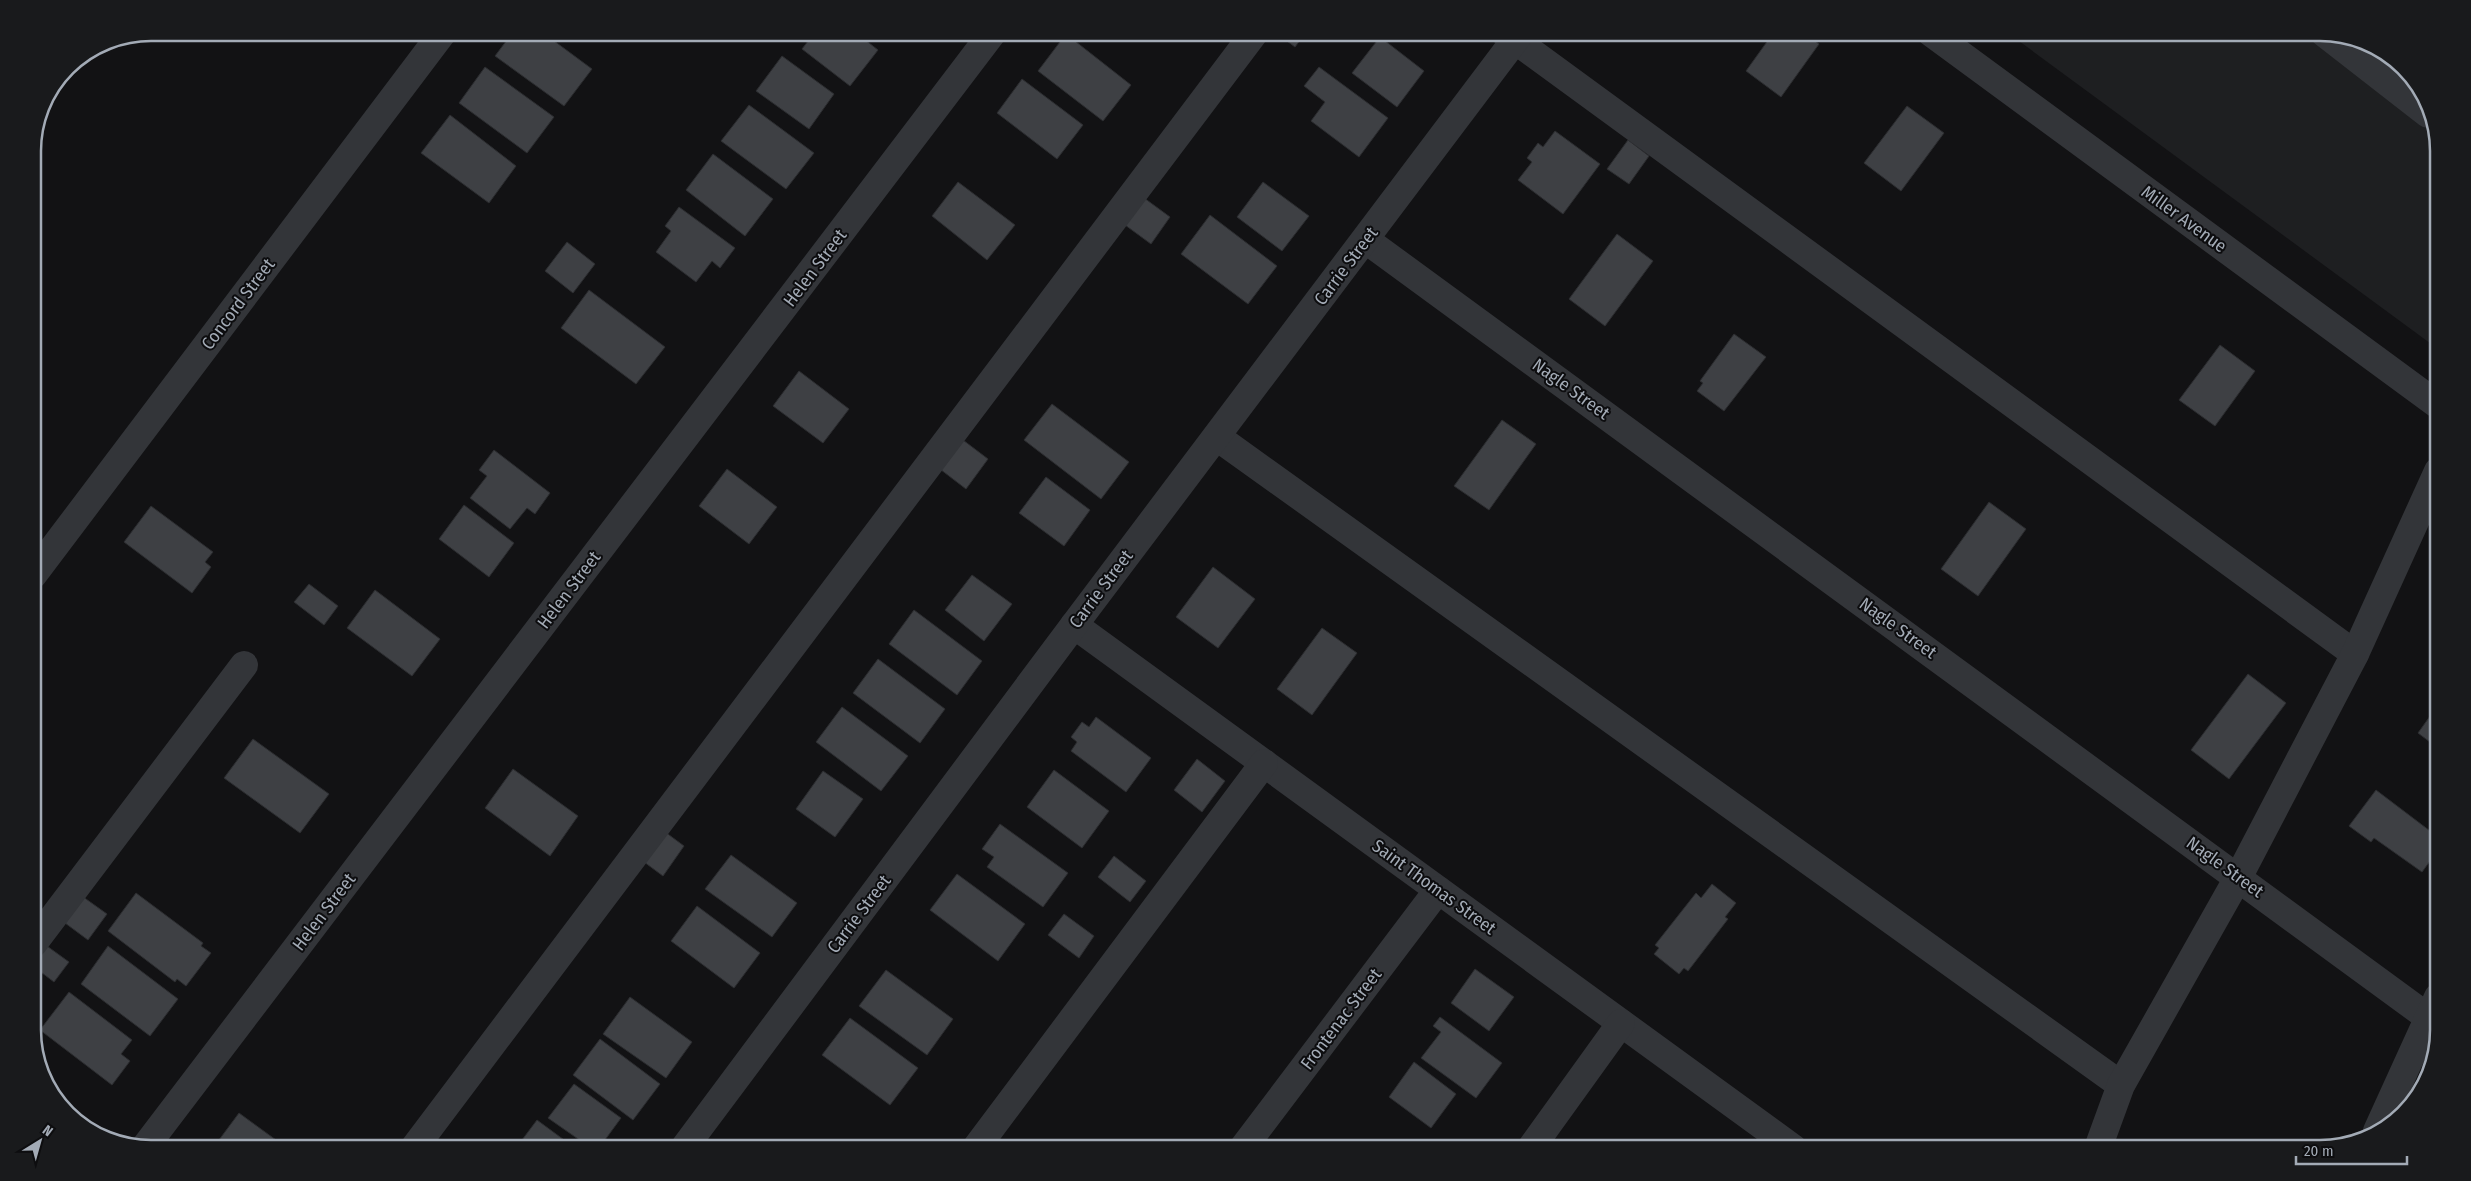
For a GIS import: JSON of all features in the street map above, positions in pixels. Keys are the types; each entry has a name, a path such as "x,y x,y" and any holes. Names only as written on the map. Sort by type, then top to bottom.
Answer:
{"street":[{"name":"Concord Street","path":"41,564 436,41"},
{"name":"Helen Street","path":"150,1140 987,41"},
{"path":"420,1140 1248,41"},
{"name":"Carrie Street","path":"690,1140 1074,625 1366,240 1510,41"},
{"path":"1522,41 2354,654"},
{"name":"Miller Avenue","path":"1942,41 2430,399"},
{"path":"2335,42 2420,108"},
{"name":"Nagle Street","path":"1366,240 2238,876 2430,1004"},
{"path":"1217,437 2121,1085"},
{"path":"2101,1140 2121,1085 2238,876 2354,654 2430,488"},
{"name":"Saint Thomas Street","path":"1074,625 1783,1140"},
{"path":"41,933 244,665"},
{"path":"982,1140 1264,763"},
{"name":"Frontenac Street","path":"1250,1140 1438,890"},
{"path":"2381,1121 2430,1016"},
{"path":"1537,1140 1621,1023"}],"shaded area":[{"path":"2019,41 2320,41 2348,45 2381,60 2411,90 2424,116 2428,130 2430,144 2430,343"}],"building":[{"path":"506,41 554,41 592,69 564,106 495,56"},
{"path":"808,41 866,41 878,50 850,86 802,49"},
{"path":"1061,41 1075,41 1131,85 1103,121 1038,71"},
{"path":"1287,41 1299,41 1295,47"},
{"path":"1377,41 1385,41 1424,71 1397,107 1352,73"},
{"path":"1768,41 1815,41 1819,44 1781,97 1746,71"},
{"path":"782,56 834,94 809,129 756,91"},
{"path":"485,67 554,117 527,153 459,103"},
{"path":"1319,67 1388,118 1359,157 1311,121 1325,102 1304,86"},
{"path":"1022,79 1083,125 1057,159 997,113"},
{"path":"749,105 814,153 786,189 721,141"},
{"path":"1907,106 1944,133 1901,191 1864,163"},
{"path":"450,115 516,166 489,203 421,153"},
{"path":"1555,131 1600,164 1563,214 1518,180 1532,162 1527,158 1538,143 1543,147"},
{"path":"1628,140 1649,156 1629,184 1607,169"},
{"path":"713,154 773,199 745,236 686,190"},
{"path":"958,182 1015,225 987,260 932,216"},
{"path":"1263,182 1309,216 1282,251 1237,217"},
{"path":"1140,195 1170,217 1151,244 1121,222"},
{"path":"679,207 735,248 720,268 712,261 696,282 656,252 671,231 665,226"},
{"path":"1210,215 1277,266 1248,304 1181,254"},
{"path":"1617,234 1653,261 1605,326 1569,299"},
{"path":"567,242 595,264 573,293 545,271"},
{"path":"589,290 665,347 636,384 561,328"},
{"path":"1734,334 1766,357 1724,411 1697,391 1703,383 1700,381"},
{"path":"2220,345 2255,371 2215,426 2179,400"},
{"path":"799,371 849,409 823,443 773,406"},
{"path":"1052,404 1129,462 1101,499 1024,440"},
{"path":"1502,420 1536,444 1489,510 1454,486"},
{"path":"959,437 988,459 966,489 936,466"},
{"path":"494,450 550,493 535,514 527,508 510,529 470,498 487,476 479,470"},
{"path":"727,469 777,507 749,544 699,506"},
{"path":"1046,477 1090,510 1064,546 1019,513"},
{"path":"1989,502 2026,529 1978,596 1941,569"},
{"path":"464,505 514,543 489,577 439,539"},
{"path":"151,506 213,552 205,562 211,567 192,593 124,542"},
{"path":"1213,567 1255,599 1218,648 1176,617"},
{"path":"972,575 1012,604 984,641 945,610"},
{"path":"309,584 338,606 324,625 294,602"},
{"path":"375,590 440,639 412,676 347,628"},
{"path":"914,610 982,661 957,695 889,644"},
{"path":"1322,628 1357,653 1312,715 1277,689"},
{"path":"878,659 945,709 920,743 853,693"},
{"path":"2248,674 2286,703 2229,779 2191,750"},
{"path":"842,707 908,756 881,791 816,742"},
{"path":"2430,716 2430,742 2418,733"},
{"path":"1096,717 1151,758 1126,792 1071,751 1077,742 1071,737 1082,722 1089,727"},
{"path":"253,739 329,794 300,833 224,778"},
{"path":"1197,759 1225,781 1202,812 1174,790"},
{"path":"513,769 578,816 550,856 485,808"},
{"path":"1054,770 1109,811 1082,848 1027,807"},
{"path":"823,771 863,799 835,837 796,809"},
{"path":"2376,790 2430,831 2430,861 2422,872 2374,838 2371,842 2349,826"},
{"path":"1000,824 1068,873 1043,907 987,867 994,857 982,849"},
{"path":"657,826 684,846 663,876 636,856"},
{"path":"731,855 797,903 772,937 705,889"},
{"path":"1114,856 1146,881 1130,902 1098,877"},
{"path":"957,874 1025,924 998,961 930,910"},
{"path":"1712,884 1736,903 1725,917 1728,919 1688,971 1684,968 1679,974 1654,954 1659,948 1655,945 1696,893 1701,898"},
{"path":"136,893 203,943 201,946 211,953 186,986 177,979 175,982 108,931"},
{"path":"79,894 107,914 88,940 61,920"},
{"path":"697,906 760,953 734,988 671,941"},
{"path":"1064,914 1094,936 1079,958 1048,935"},
{"path":"41,942 69,962 54,982 41,972"},
{"path":"108,946 178,999 150,1036 81,984"},
{"path":"1475,969 1514,997 1489,1031 1451,1003"},
{"path":"886,970 953,1019 927,1055 859,1006"},
{"path":"69,992 132,1040 121,1054 130,1061 112,1085 41,1031"},
{"path":"630,997 692,1042 666,1078 603,1034"},
{"path":"1440,1017 1502,1063 1476,1098 1421,1058 1441,1032 1433,1026"},
{"path":"850,1018 918,1068 890,1105 822,1055"},
{"path":"600,1039 660,1084 633,1120 573,1075"},
{"path":"1414,1062 1456,1094 1431,1128 1389,1097"},
{"path":"574,1084 621,1118 605,1140 580,1140 548,1118"},
{"path":"239,1113 276,1140 219,1140"},
{"path":"537,1120 564,1140 522,1140"}]}
